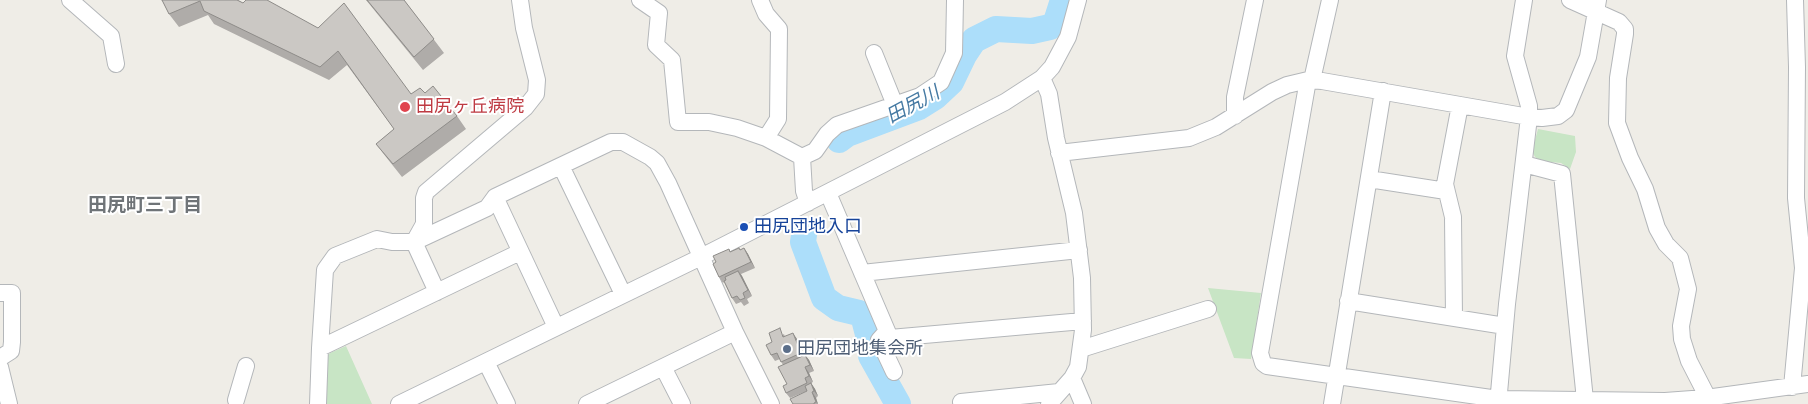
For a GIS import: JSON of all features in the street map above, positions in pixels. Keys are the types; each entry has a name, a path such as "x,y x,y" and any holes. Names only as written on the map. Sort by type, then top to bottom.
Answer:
{"street":[{"path":"70,0 111,36 116,64"},
{"path":"414,242 424,224 424,198 428,189 526,108 536,94 537,80 524,28 520,0"},
{"path":"640,0 660,14 656,46 672,60 678,122 709,122 737,128 766,138 802,156 815,151 827,134 837,125 920,96 941,82 954,54 955,0"},
{"path":"760,0 766,14 779,29 778,119 766,138"},
{"path":"399,404 701,257 1005,102 1042,78 1052,67 1068,38 1078,0"},
{"path":"1235,116 1235,97 1255,0"},
{"path":"1330,0 1310,80 1260,353 1263,363 1271,368 1498,401 1703,400 1800,385 1803,268 1796,198 1802,108 1795,0"},
{"path":"1498,401 1529,117 1529,106 1515,56 1524,0"},
{"path":"1570,0 1597,6 1619,22 1625,29 1626,34 1618,78 1617,123 1630,158 1645,189 1657,228 1666,244 1680,258 1688,289 1681,326 1682,339 1703,400"},
{"path":"1059,153 1189,138 1216,128 1272,92 1287,85 1310,80 1529,117 1558,116 1566,110 1588,57 1597,6"},
{"path":"874,53 895,105"},
{"path":"962,404 961,402 1054,398 1072,378 1078,367 1083,321 1079,250 1074,213 1059,153 1050,94 1042,78"},
{"path":"1332,404 1383,91"},
{"path":"1454,318 1453,216 1445,184 1460,105"},
{"path":"318,404 325,270 335,256 377,239 392,242 414,242 487,208 495,197 611,142 623,142 657,163 772,404"},
{"path":"802,156 804,191 808,203"},
{"path":"1524,164 1562,174 1585,400"},
{"path":"561,166 623,294"},
{"path":"1368,179 1446,191"},
{"path":"828,193 890,338 1083,321"},
{"path":"495,197 556,327"},
{"path":"414,242 437,292"},
{"path":"862,273 1079,250"},
{"path":"320,348 520,252"},
{"path":"0,294 12,294 12,342 11,351 0,358"},
{"path":"1348,301 1505,326"},
{"path":"1080,349 1208,309"},
{"path":"887,331 880,340 894,372"},
{"path":"592,403 736,332"},
{"path":"486,362 507,404"},
{"path":"231,403 246,366"},
{"path":"0,367 9,404"},
{"path":"664,367 682,404"},
{"path":"1072,378 1083,404"}],"green space":[{"path":"1538,129 1575,136 1576,152 1570,169 1561,163 1541,161 1535,157 1532,151"},
{"path":"1208,288 1261,293 1251,359 1234,358"},
{"path":"346,346 372,404 323,404 324,359 330,353"}],"building":[{"path":"162,0 237,0 243,3 246,0 267,0 318,28 344,3 411,94 420,88 425,93 433,86 457,116 393,164 376,144 394,129 338,51 320,67 204,11 200,1 169,14"},
{"path":"367,0 404,0 434,39 414,57"},
{"path":"739,248 740,250 744,248 751,262 719,277 713,264 716,262 713,256 729,249 730,252"},
{"path":"738,271 748,290 743,293 745,298 740,300 737,296 732,298 724,281 726,280 725,277"},
{"name":"田尻団地集会所","path":"780,328 783,337 793,333 801,353 781,362 777,353 771,355 766,345 772,342 769,333"},
{"path":"805,355 810,365 805,367 809,376 805,378 807,383 786,393 783,386 787,384 778,367"},
{"path":"811,383 816,402 814,404 793,404 790,399 807,391 805,386"}],"waterway":[{"name":"田尻川","path":"839,140 847,134 919,107 935,97 951,82 964,55 974,40 996,29 1032,31 1050,27 1056,22 1063,0"},
{"name":"田尻川","path":"804,235 803,242 824,298 838,308 859,313 864,319 871,346 871,356 898,404"}],"place":[{"name":"田尻ヶ丘病院","path":"405,107"},
{"name":"田尻団地入口","path":"744,227"},
{"name":"田尻団地集会所","path":"787,349"}],"district":[{"name":"田尻町三丁目","path":"145,206"}]}
